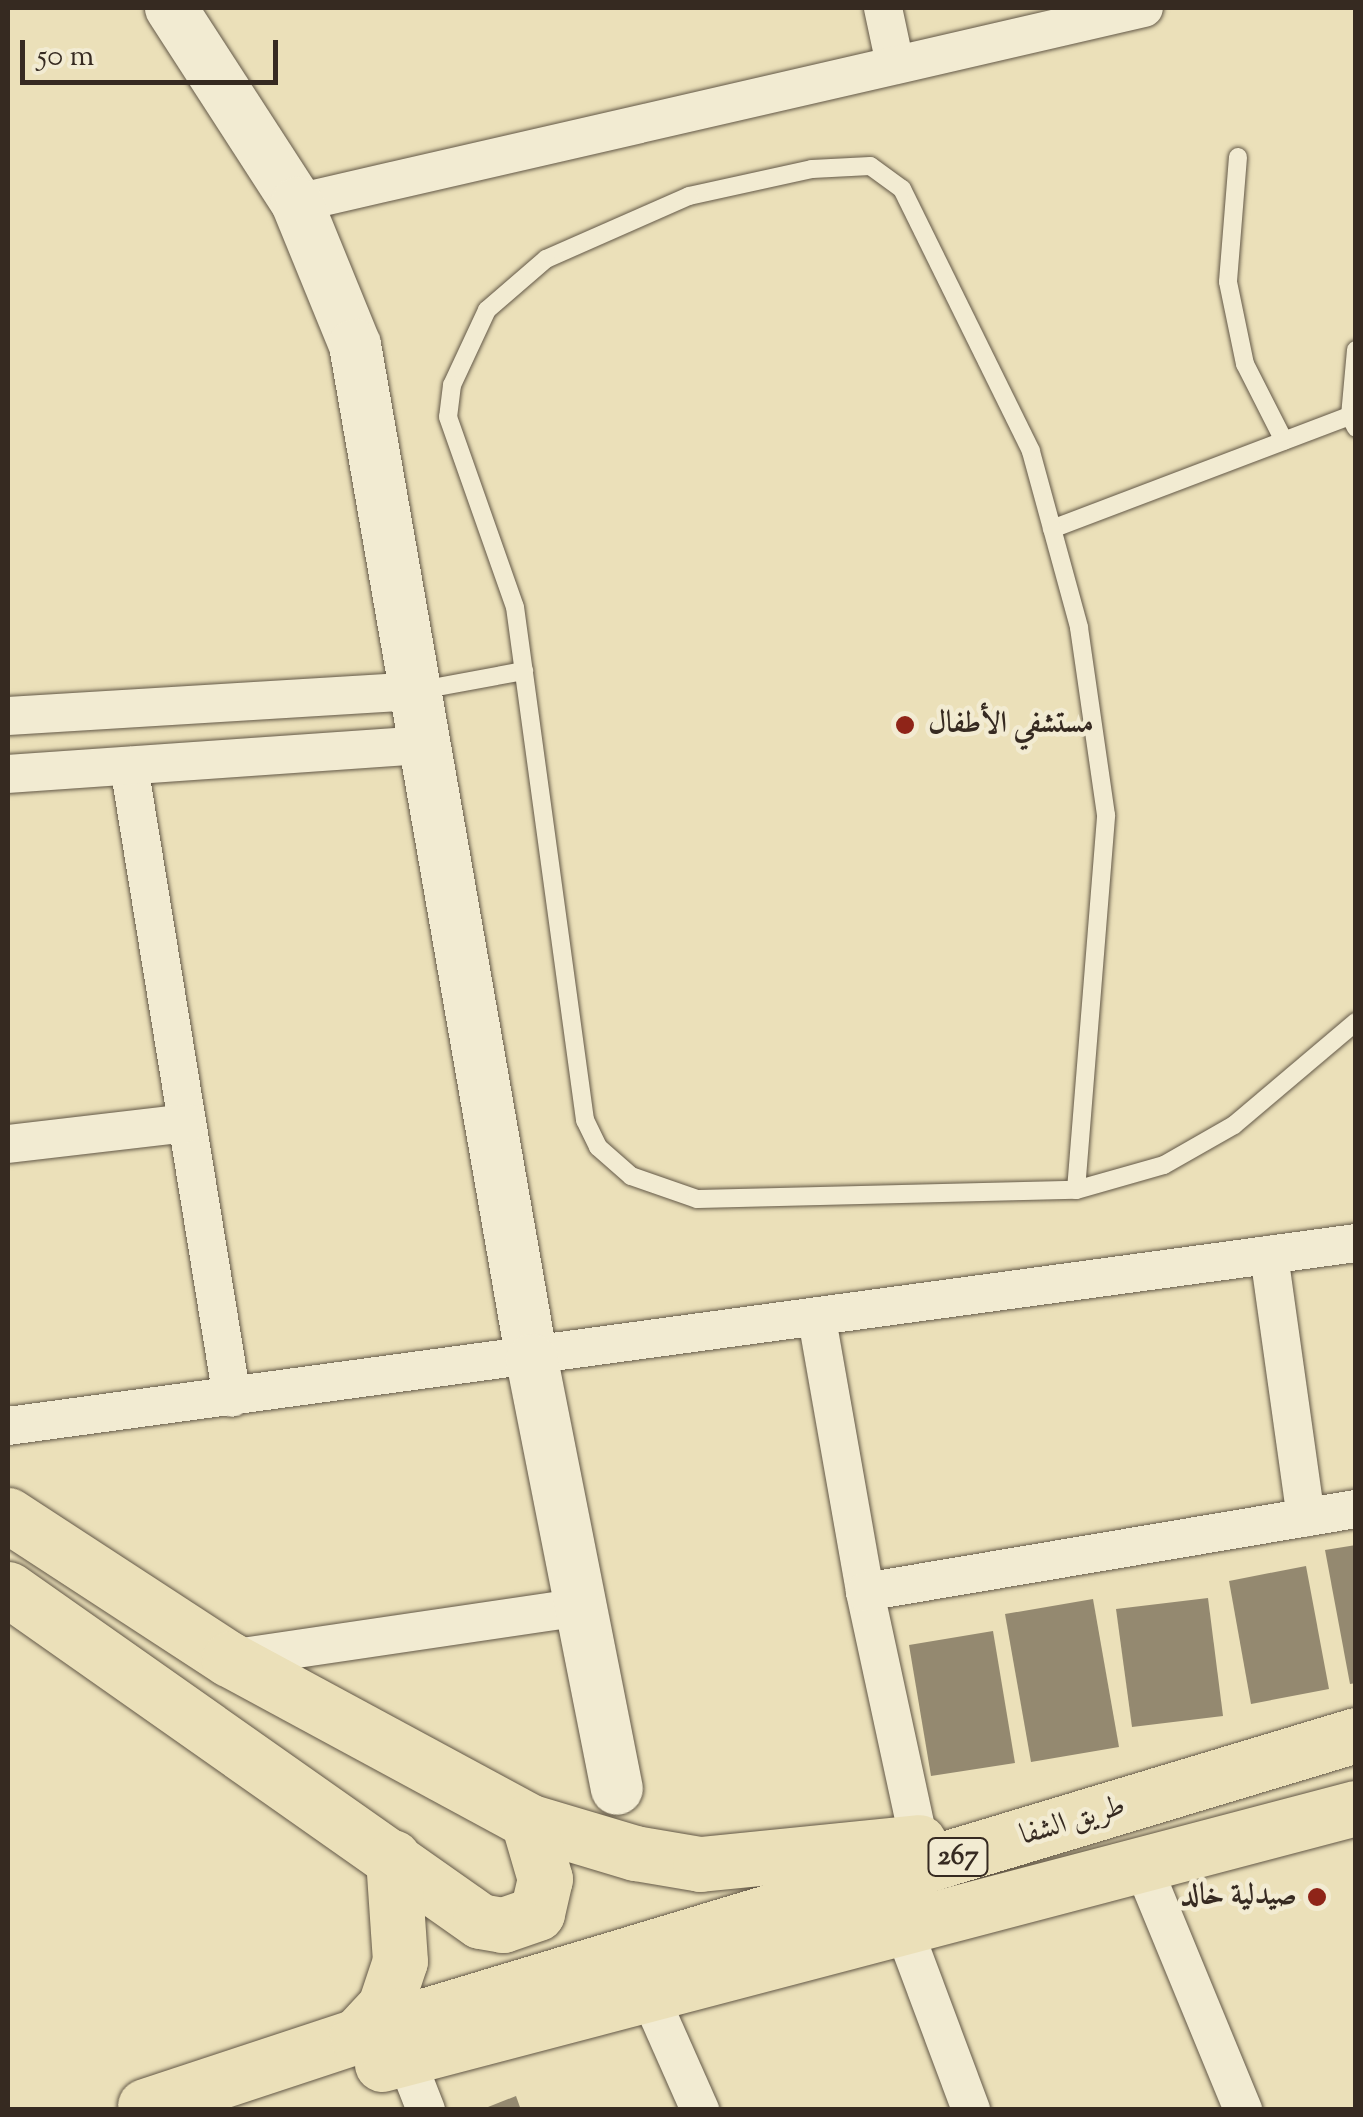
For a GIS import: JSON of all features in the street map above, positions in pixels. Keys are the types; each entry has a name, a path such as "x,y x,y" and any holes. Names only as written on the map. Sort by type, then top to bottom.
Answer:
{"main road":[{"path":"8,1514 229,1659 528,1821 635,1853 700,1864 1036,1833"},
{"path":"8,1590 480,1920 518,1922 538,1913 544,1895 528,1821"},
{"name":"طريق الشفا","path":"566,1996 1036,1833 1356,1735"},
{"name":"طريق الشفا","path":"566,1996 650,1997 902,1925 1144,1867 1356,1808"},
{"path":"357,2036 385,2006 400,1961 393,1857"},
{"path":"154,2104 357,2036 566,1996"},
{"path":"154,2104 312,2080 406,2059 566,1996"}],"street":[{"path":"171,8 298,203 355,345 532,1360 617,1789"},
{"path":"882,8 895,64"},
{"path":"298,203 1144,8"},
{"path":"8,716 416,691"},
{"path":"8,774 424,745"},
{"path":"129,766 232,1398"},
{"path":"8,1144 187,1123"},
{"path":"8,1426 532,1360 1356,1243"},
{"path":"1269,1255 1306,1518"},
{"path":"817,1319 864,1592 919,1842"},
{"path":"864,1592 1356,1509"},
{"path":"229,1659 583,1607"},
{"path":"1144,1867 1244,2110"},
{"path":"902,1925 970,2110"},
{"path":"650,1997 700,2110"},
{"path":"406,2059 426,2110"}],"lane":[{"path":"1238,158 1228,282 1245,364 1284,441"},
{"path":"1076,1190 1106,815 1079,627 1031,450 902,188 870,166 845,166 689,196 546,259 487,310 452,385 448,417 515,607 584,1120 598,1147 631,1176 697,1199 1076,1190 1164,1166 1234,1125 1356,1022"},
{"path":"1052,529 1284,441 1353,422 1356,350"},
{"path":"416,691 524,670"}],"building":[{"path":"1356,1545 1356,1683 1350,1684 1325,1550"},
{"path":"1306,1566 1329,1689 1251,1704 1229,1581"},
{"path":"1208,1598 1223,1716 1132,1727 1116,1609"},
{"path":"1093,1599 1119,1747 1031,1762 1005,1614"},
{"path":"993,1631 1015,1763 931,1776 909,1645"},
{"path":"516,2096 521,2110 483,2110 483,2109"}],"place":[{"name":"مستشفي الأطفال","path":"905,725"},
{"name":"صيدلية خالد","path":"1317,1897"}]}
